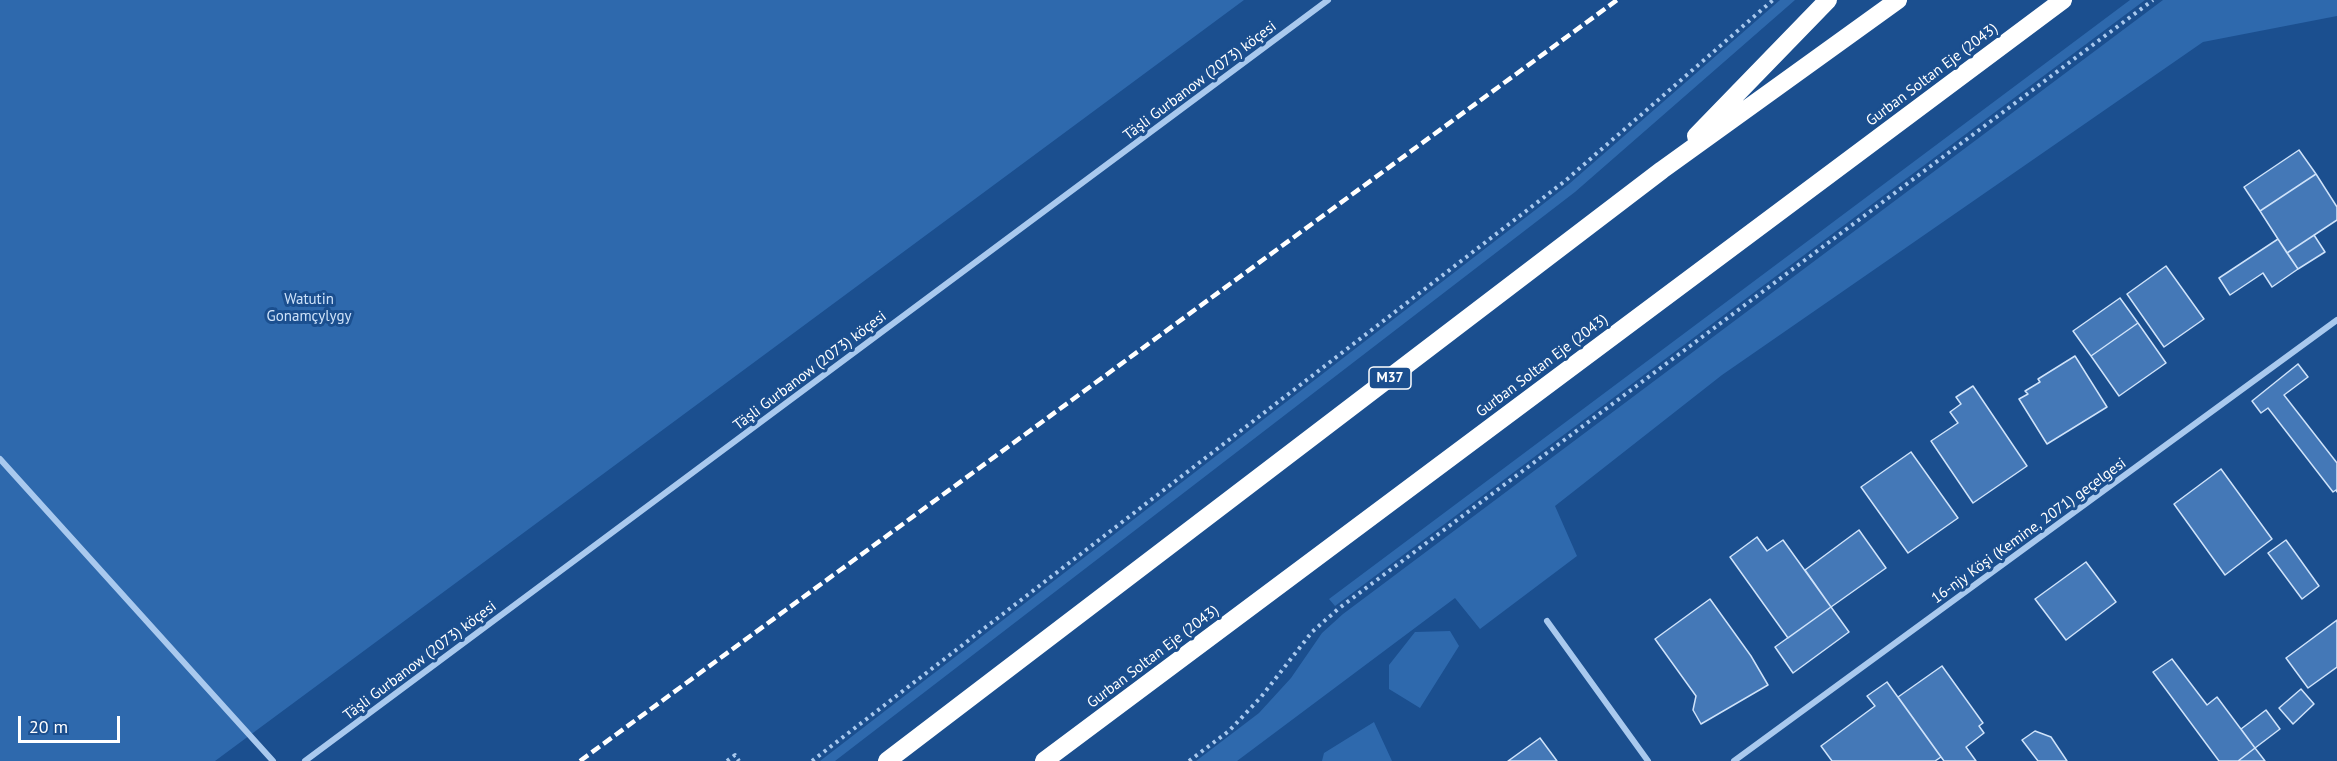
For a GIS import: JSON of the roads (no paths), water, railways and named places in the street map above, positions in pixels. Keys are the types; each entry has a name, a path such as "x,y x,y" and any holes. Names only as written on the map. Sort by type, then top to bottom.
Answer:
{"highway":[{"path":"1662,170 1828,0"},
{"name":"M37","path":"887,761 1662,170 1898,0"},
{"name":"Gurban Soltan Eje (2043)","path":"1044,761 2063,0"}],"street":[{"name":"Täşli Gurbanow (2073) köçesi","path":"305,761 1328,0"},
{"name":"16-njy Köşi (Kemine, 2071) geçelgesi","path":"1734,761 2337,320"},
{"path":"0,459 273,761"},
{"path":"1547,621 1648,761"}],"railway":[{"path":"580,761 1617,0"}],"park label":[{"name":"Watutin Gonamçylygy","path":"309,308"}]}
